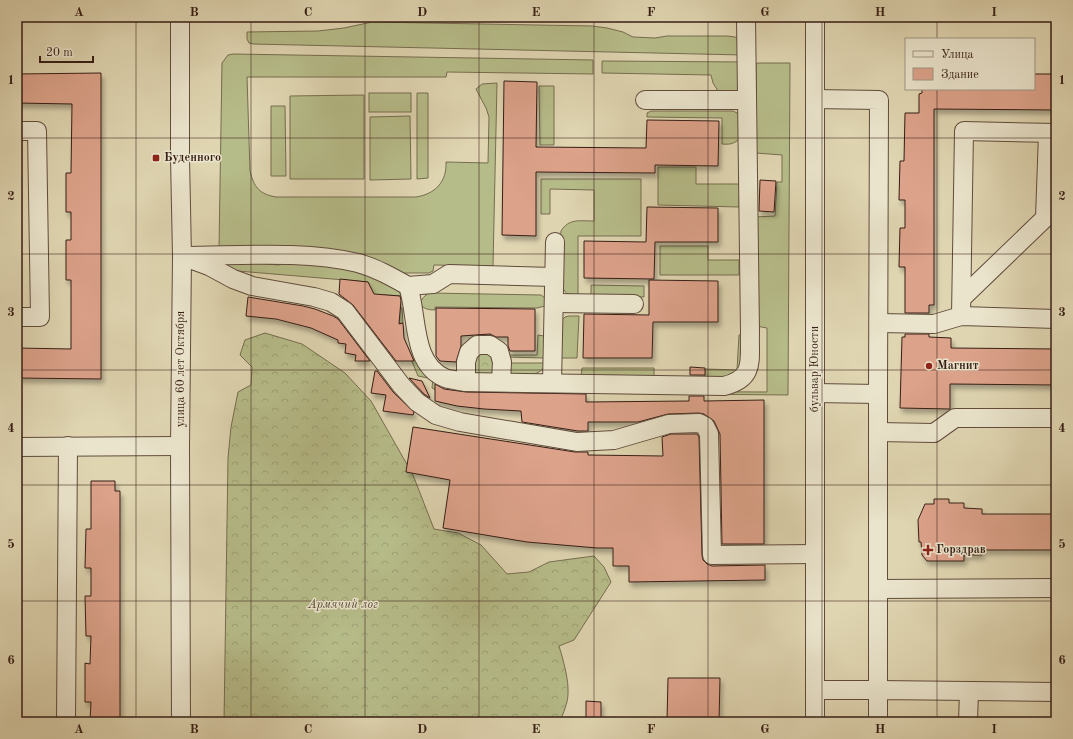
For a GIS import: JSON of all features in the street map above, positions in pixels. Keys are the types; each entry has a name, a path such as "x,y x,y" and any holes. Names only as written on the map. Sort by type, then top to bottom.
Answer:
{"street":[{"name":"улица 60 лет Октября","path":"180,17 182,256 180,446 181,722"},
{"path":"408,286 411,295 419,344 423,356 430,368 444,378 466,382 724,386 735,383 744,377 749,366 750,333 746,17"},
{"name":"бульвар Юности","path":"815,17 815,722"},
{"path":"815,99 880,100 878,722"},
{"path":"645,100 747,100"},
{"path":"17,131 37,131 40,317 17,317"},
{"path":"962,298 1045,218 1052,133 964,131 962,298 962,316"},
{"path":"552,383 555,242"},
{"path":"182,256 292,256 341,260 370,267 408,286 433,284 449,274 554,277"},
{"path":"182,256 209,266 233,279 252,286 314,297 331,302 345,311 401,385 417,402 436,415 460,422 577,442 614,440 669,424 698,423 705,426 709,434 712,555 815,554"},
{"path":"554,303 634,304"},
{"path":"879,323 934,324 962,316 1056,319"},
{"path":"466,382 466,362 469,352 477,345 490,345 499,351 502,362 501,382"},
{"path":"815,393 878,394"},
{"path":"878,432 934,433 955,418 1056,418"},
{"path":"66,722 68,446"},
{"path":"17,447 180,446"},
{"path":"878,589 1056,588"},
{"path":"815,690 1056,692"},
{"path":"968,722 969,691"}],"green space":[{"path":"372,22 592,26 623,32 633,37 655,38 667,36 727,36 735,37 741,40 743,55 253,44 249,43 247,39 247,32 318,31 344,28"},
{"path":"228,55 593,60 593,74 447,72 446,77 247,77 250,171 253,181 261,192 276,197 416,197 429,193 438,186 442,181 446,169 446,162 488,163 489,117 476,89 482,84 497,83 493,266 434,265 433,271 429,273 397,273 219,248 222,63"},
{"path":"602,61 744,62 740,89 735,92 718,91 713,83 711,75 602,73"},
{"path":"790,63 788,395 557,393 557,391 767,392 767,328 756,326 754,217 775,216 777,182 782,182 782,155 756,153 756,64"},
{"path":"539,86 554,86 554,145 540,145"},
{"path":"369,93 411,93 411,112 369,112"},
{"path":"417,93 428,93 428,178 417,179"},
{"path":"364,95 364,179 290,179 290,96"},
{"path":"271,106 285,106 286,176 271,176"},
{"path":"651,111 733,111 741,115 743,135 734,143 722,144 722,118 647,117 647,113"},
{"path":"410,116 411,179 370,180 370,117"},
{"path":"658,167 696,167 696,184 740,184 739,207 658,205"},
{"path":"541,179 641,179 641,236 578,236 578,296 565,292 560,279 561,231 571,222 594,221 594,190 550,189 550,214 541,214"},
{"path":"660,246 708,246 708,260 739,260 739,275 660,275"},
{"path":"287,260 361,269 399,291 401,296 384,295 383,306 402,308 403,323 388,326 368,282 226,270 226,261 279,265"},
{"path":"591,285 644,286 644,297 591,296"},
{"path":"429,293 541,295 545,298 545,306 537,308 435,307 435,310 430,310 423,307 421,304 422,299"},
{"path":"579,316 577,358 560,358 561,321 565,317"},
{"name":"Армячий лог","path":"265,333 302,344 345,373 371,401 413,475 434,529 458,533 481,545 507,574 529,572 549,562 594,556 604,567 611,582 574,640 559,646 568,682 568,697 560,722 224,722 228,458 231,427 238,392 251,385 252,367 240,355 245,340"},
{"path":"538,335 544,336 544,358 507,357 507,355 537,355"},
{"path":"739,335 743,335 741,366 737,370"},
{"path":"492,353 497,368 492,375 477,374 473,370 476,354"},
{"path":"412,358 426,372 545,390 547,393 472,391 437,384 436,390 432,388 433,379 418,376 411,359"},
{"path":"506,363 546,363 544,368 531,375 510,375"},
{"path":"582,368 654,368 654,379 581,378"},
{"path":"705,369 737,370 730,377 704,378"}],"building":[{"path":"101,73 101,379 17,378 17,348 71,349 71,280 66,280 66,240 71,240 71,212 66,212 66,173 71,173 72,104 17,103 17,74"},
{"path":"1035,74 1055,74 1055,110 934,109 934,305 929,305 929,313 905,313 905,267 899,267 900,228 905,228 905,200 899,200 900,161 904,161 905,113 919,113 919,94 922,93 922,90 1035,90"},
{"path":"504,81 537,82 536,147 646,148 647,120 719,121 718,166 655,165 655,173 536,172 536,236 502,235"},
{"path":"760,180 776,181 774,212 759,211"},
{"path":"647,207 718,208 718,242 655,242 654,279 584,278 584,241 646,242"},
{"path":"340,279 368,282 374,294 400,296 399,324 403,323 404,338 414,361 396,361 353,305 339,294"},
{"path":"649,280 718,281 718,322 653,322 652,358 583,358 584,314 649,315"},
{"path":"248,297 303,306 333,316 338,319 370,361 355,361 356,355 345,353 346,344 338,343 338,340 311,328 276,319 246,316"},
{"path":"436,308 535,309 535,351 510,351 508,346 508,337 496,337 490,334 461,336 461,346 456,362 440,361 436,356"},
{"path":"905,334 929,334 929,337 951,338 951,348 1056,349 1056,385 950,384 950,409 900,408 902,337 905,337"},
{"path":"690,367 705,368 705,375 690,375"},
{"path":"375,371 377,371 393,392 414,412 413,415 383,411 386,395 371,393"},
{"path":"409,378 422,381 430,398 424,394"},
{"path":"435,384 444,389 466,392 586,394 586,402 689,401 689,396 704,396 704,401 764,400 764,544 722,544 720,434 714,421 704,414 668,414 638,422 588,422 588,431 578,431 522,422 521,411 457,406 435,401"},
{"path":"413,427 575,452 588,452 588,455 663,456 662,437 671,434 697,434 699,437 703,560 712,566 765,565 765,580 629,582 629,566 613,566 613,548 527,542 443,528 450,480 406,472"},
{"path":"91,481 115,481 115,491 120,491 120,722 90,722 91,702 85,702 85,663 90,664 91,636 86,636 85,596 91,596 91,568 85,568 86,529 91,529"},
{"path":"934,499 949,499 949,503 964,503 964,508 982,509 982,514 1056,514 1056,550 982,550 982,555 964,555 964,561 927,561 922,555 921,542 919,542 918,520 925,504 934,504"},
{"path":"668,678 720,678 719,722 667,722"},
{"path":"586,701 601,702 601,722 586,722"}],"place":[{"name":"Буденного","path":"156,158"},
{"name":"Магнит","path":"929,366"},
{"name":"Горздрав","path":"928,550"}]}
